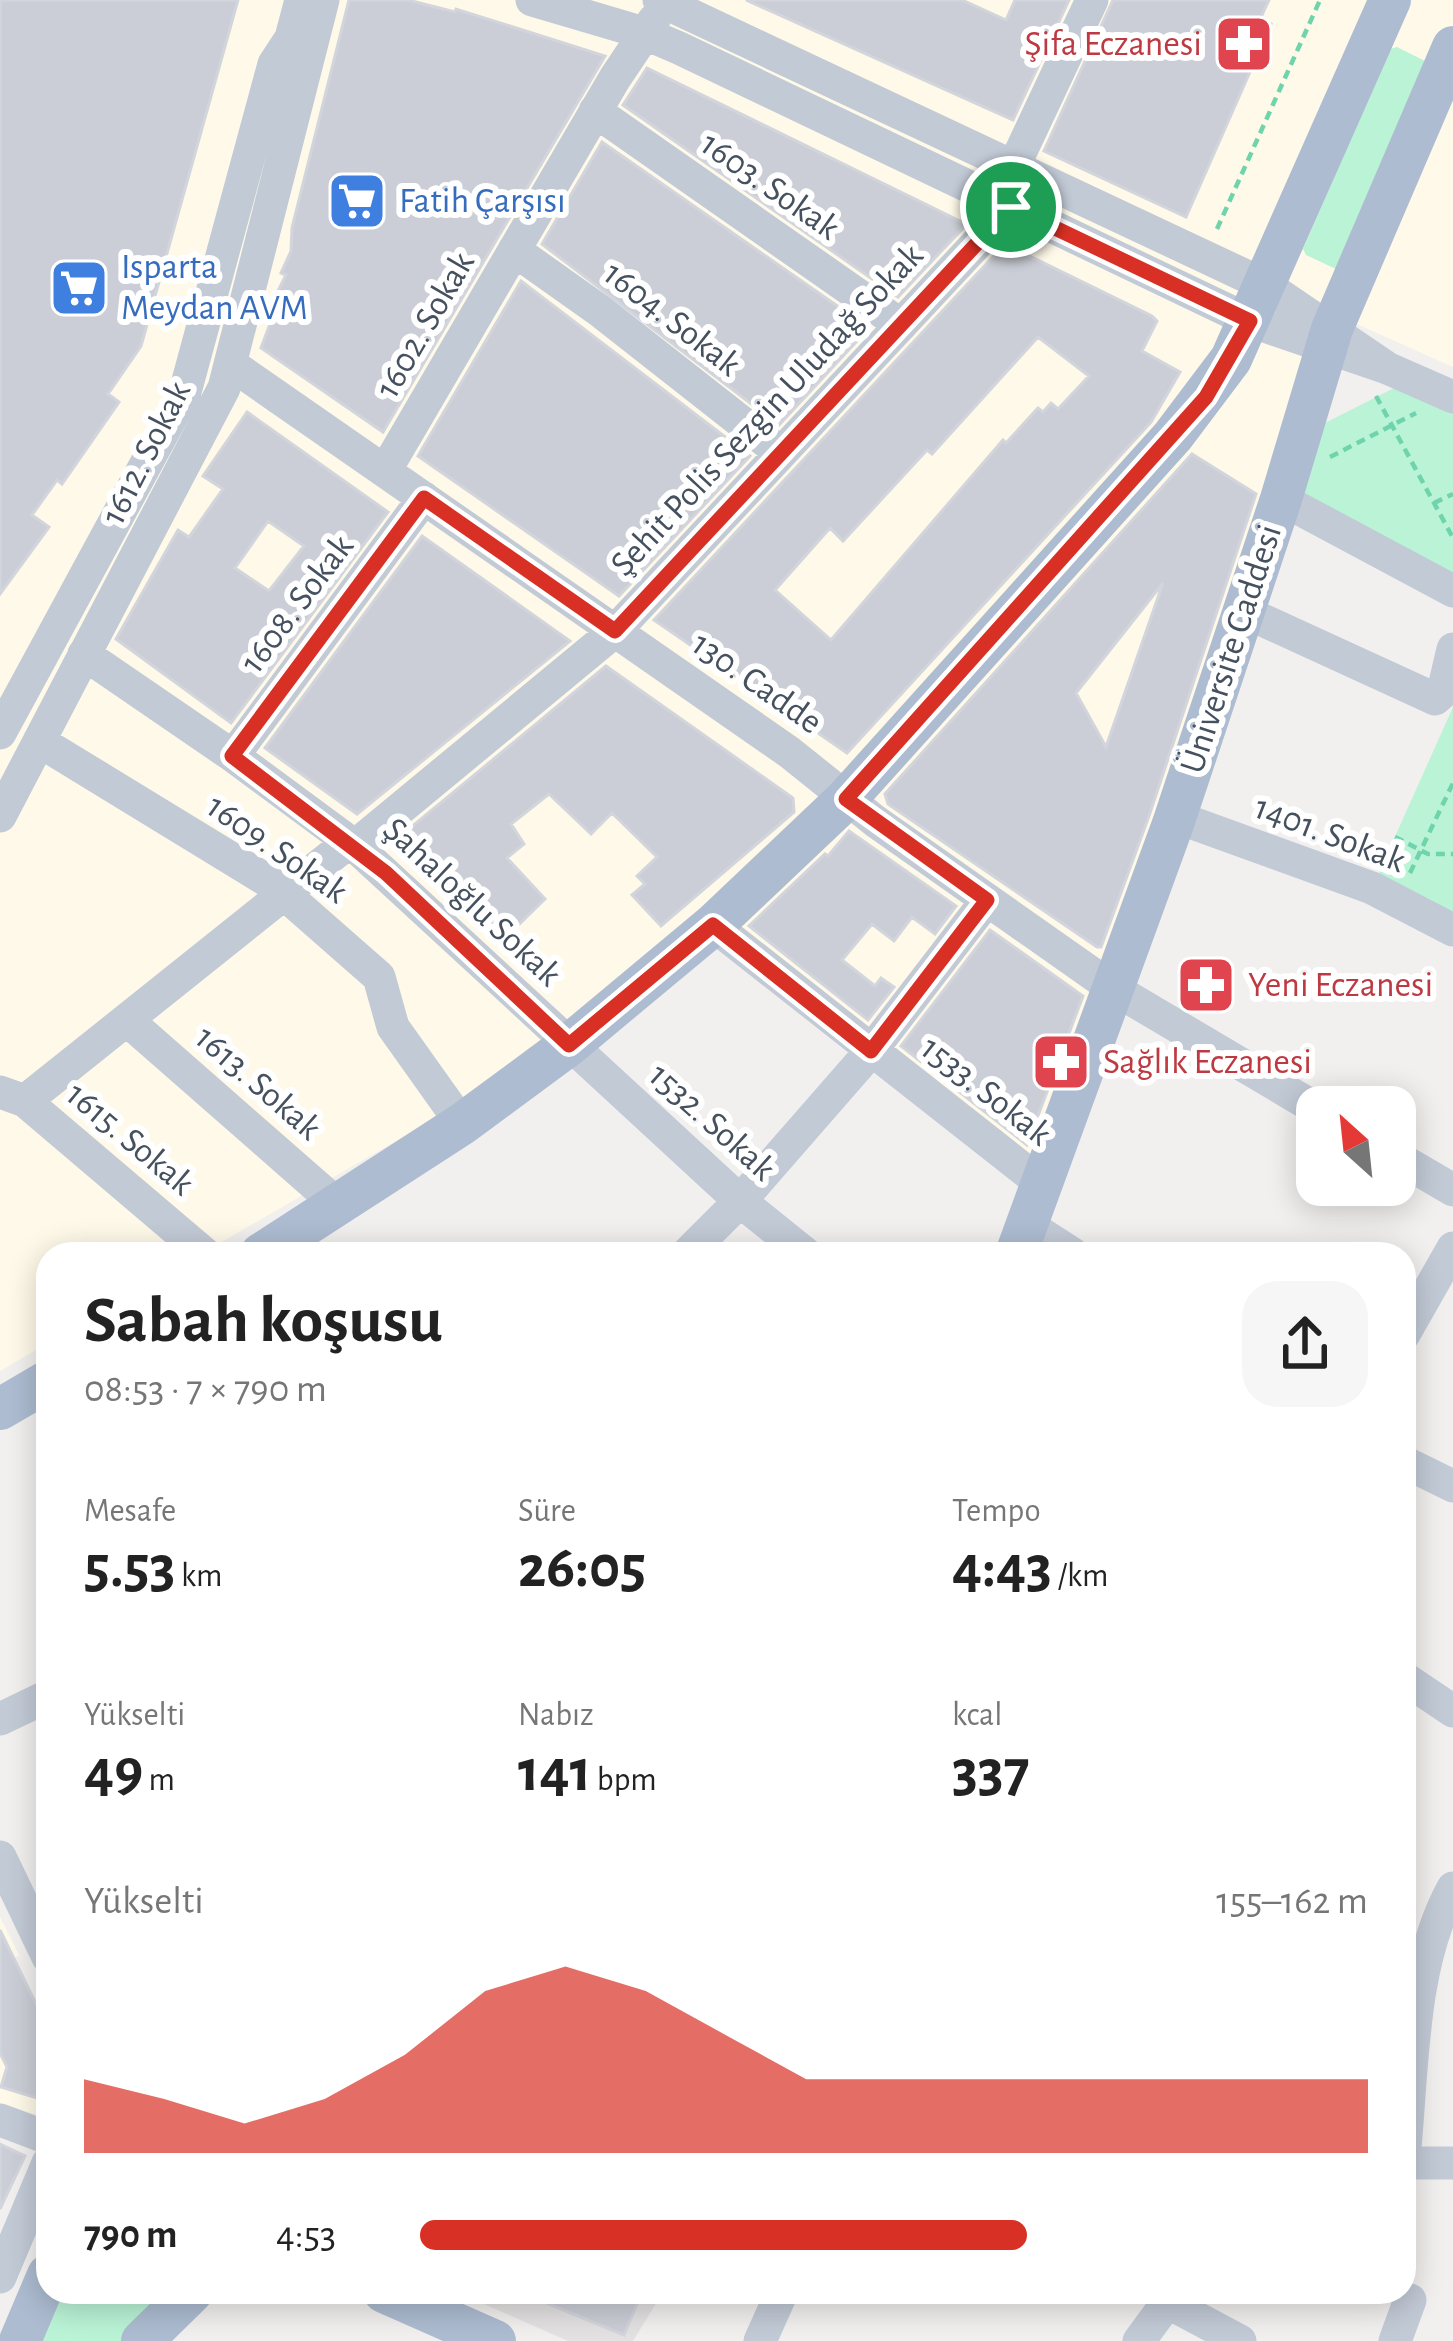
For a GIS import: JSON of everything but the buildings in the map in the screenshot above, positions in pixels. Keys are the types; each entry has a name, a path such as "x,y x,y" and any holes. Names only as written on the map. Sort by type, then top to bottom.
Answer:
{"main road":[{"path":"291,1242 569,1045 713,925 846,799 1195,410 1231,359 1390,0"},
{"name":"Üniversite Caddesi","path":"1022,1239 1176,818 1329,339 1453,47"},
{"path":"0,1409 36,1388"},
{"path":"20,2341 36,2304"},
{"path":"142,2341 181,2304"},
{"path":"412,2304 495,2341"}],"street":[{"path":"274,64 271,35 280,0"},
{"path":"0,734 185,392 274,64 291,38 301,0"},
{"name":"1612. Sokak","path":"0,816 216,407 232,365 323,0"},
{"path":"532,0 644,33 1011,207 1257,303"},
{"path":"1014,166 1092,0"},
{"path":"665,1 1014,166 1329,339 1382,382 1451,396"},
{"name":"1602. Sokak","path":"385,472 665,1"},
{"name":"1603. Sokak","path":"596,111 901,325"},
{"name":"Şehit Polis Sezgin Uludağ Sokak","path":"13,1097 127,1020 576,667 615,631 1011,207"},
{"name":"1604. Sokak","path":"514,250 781,453"},
{"name":"130. Cadde","path":"232,365 788,752 846,799 1114,989 1296,1097"},
{"name":"1608. Sokak","path":"232,756 424,498"},
{"path":"1281,499 1453,591"},
{"path":"1244,611 1435,699 1443,692 1453,649"},
{"name":"Şahaloğlu Sokak","path":"84,654 352,844 447,927 569,1045"},
{"name":"1609. Sokak","path":"39,741 285,893 379,977 393,1027 462,1124"},
{"name":"1401. Sokak","path":"1176,818 1372,888 1453,930"},
{"path":"699,1242 871,1051 987,900"},
{"name":"1533. Sokak","path":"713,925 1042,1184"},
{"name":"1613. Sokak","path":"127,1020 338,1205"},
{"name":"1532. Sokak","path":"569,1045 791,1242"},
{"name":"1615. Sokak","path":"13,1097 190,1242"},
{"path":"1416,1168 1453,1190"},
{"path":"1416,1313 1453,1248"},
{"path":"1416,1468 1453,1486"},
{"path":"1416,1686 1453,1711"},
{"path":"0,1719 36,1702"},
{"path":"0,1857 36,1929"},
{"path":"1416,2005 1432,1933 1453,1888"},
{"path":"0,2120 36,2134"},
{"path":"1416,2161 1453,2163"},
{"path":"0,2277 36,2192"},
{"path":"760,2341 777,2304"},
{"path":"1139,2341 1166,2304"},
{"path":"1182,2304 1240,2341"},
{"path":"1395,2341 1409,2304"}],"path":[{"path":"1210,246 1320,0"},
{"path":"1382,382 1392,425 1453,538"},
{"path":"1330,457 1451,396"},
{"path":"1434,503 1453,494"},
{"path":"1404,884 1453,783"},
{"path":"1395,837 1420,851 1453,854"}],"shaded area":[{"path":"0,0 1453,0 1453,367 1330,312 1032,1164 708,914 566,1029 425,1124 222,1242 36,1242 36,1350 0,1371"},
{"path":"0,1917 19,1955 13,1959 36,2003 36,2115 0,2103"},
{"path":"484,2304 656,2304 633,2341 568,2341"}],"green space":[{"path":"1397,47 1427,62 1336,269 1303,249 1390,49"},
{"path":"1406,382 1453,397 1453,576 1301,496 1317,427"},
{"path":"1453,707 1453,928 1372,888"},
{"path":"50,2304 159,2304 121,2341 34,2341"}],"place":[{"name":"Şifa Eczanesi","path":"1244,44"},
{"name":"Fatih Çarşısı","path":"357,201"},
{"name":"Isparta Meydan AVM","path":"79,288"},
{"name":"Yeni Eczanesi","path":"1206,985"},
{"name":"Sağlık Eczanesi","path":"1061,1062"}],"route":[{"path":"1011,207 1250,321 1206,397 846,799 987,900 871,1051 713,925 569,1045 386,873 232,756 424,498 615,631 1011,207"}]}
